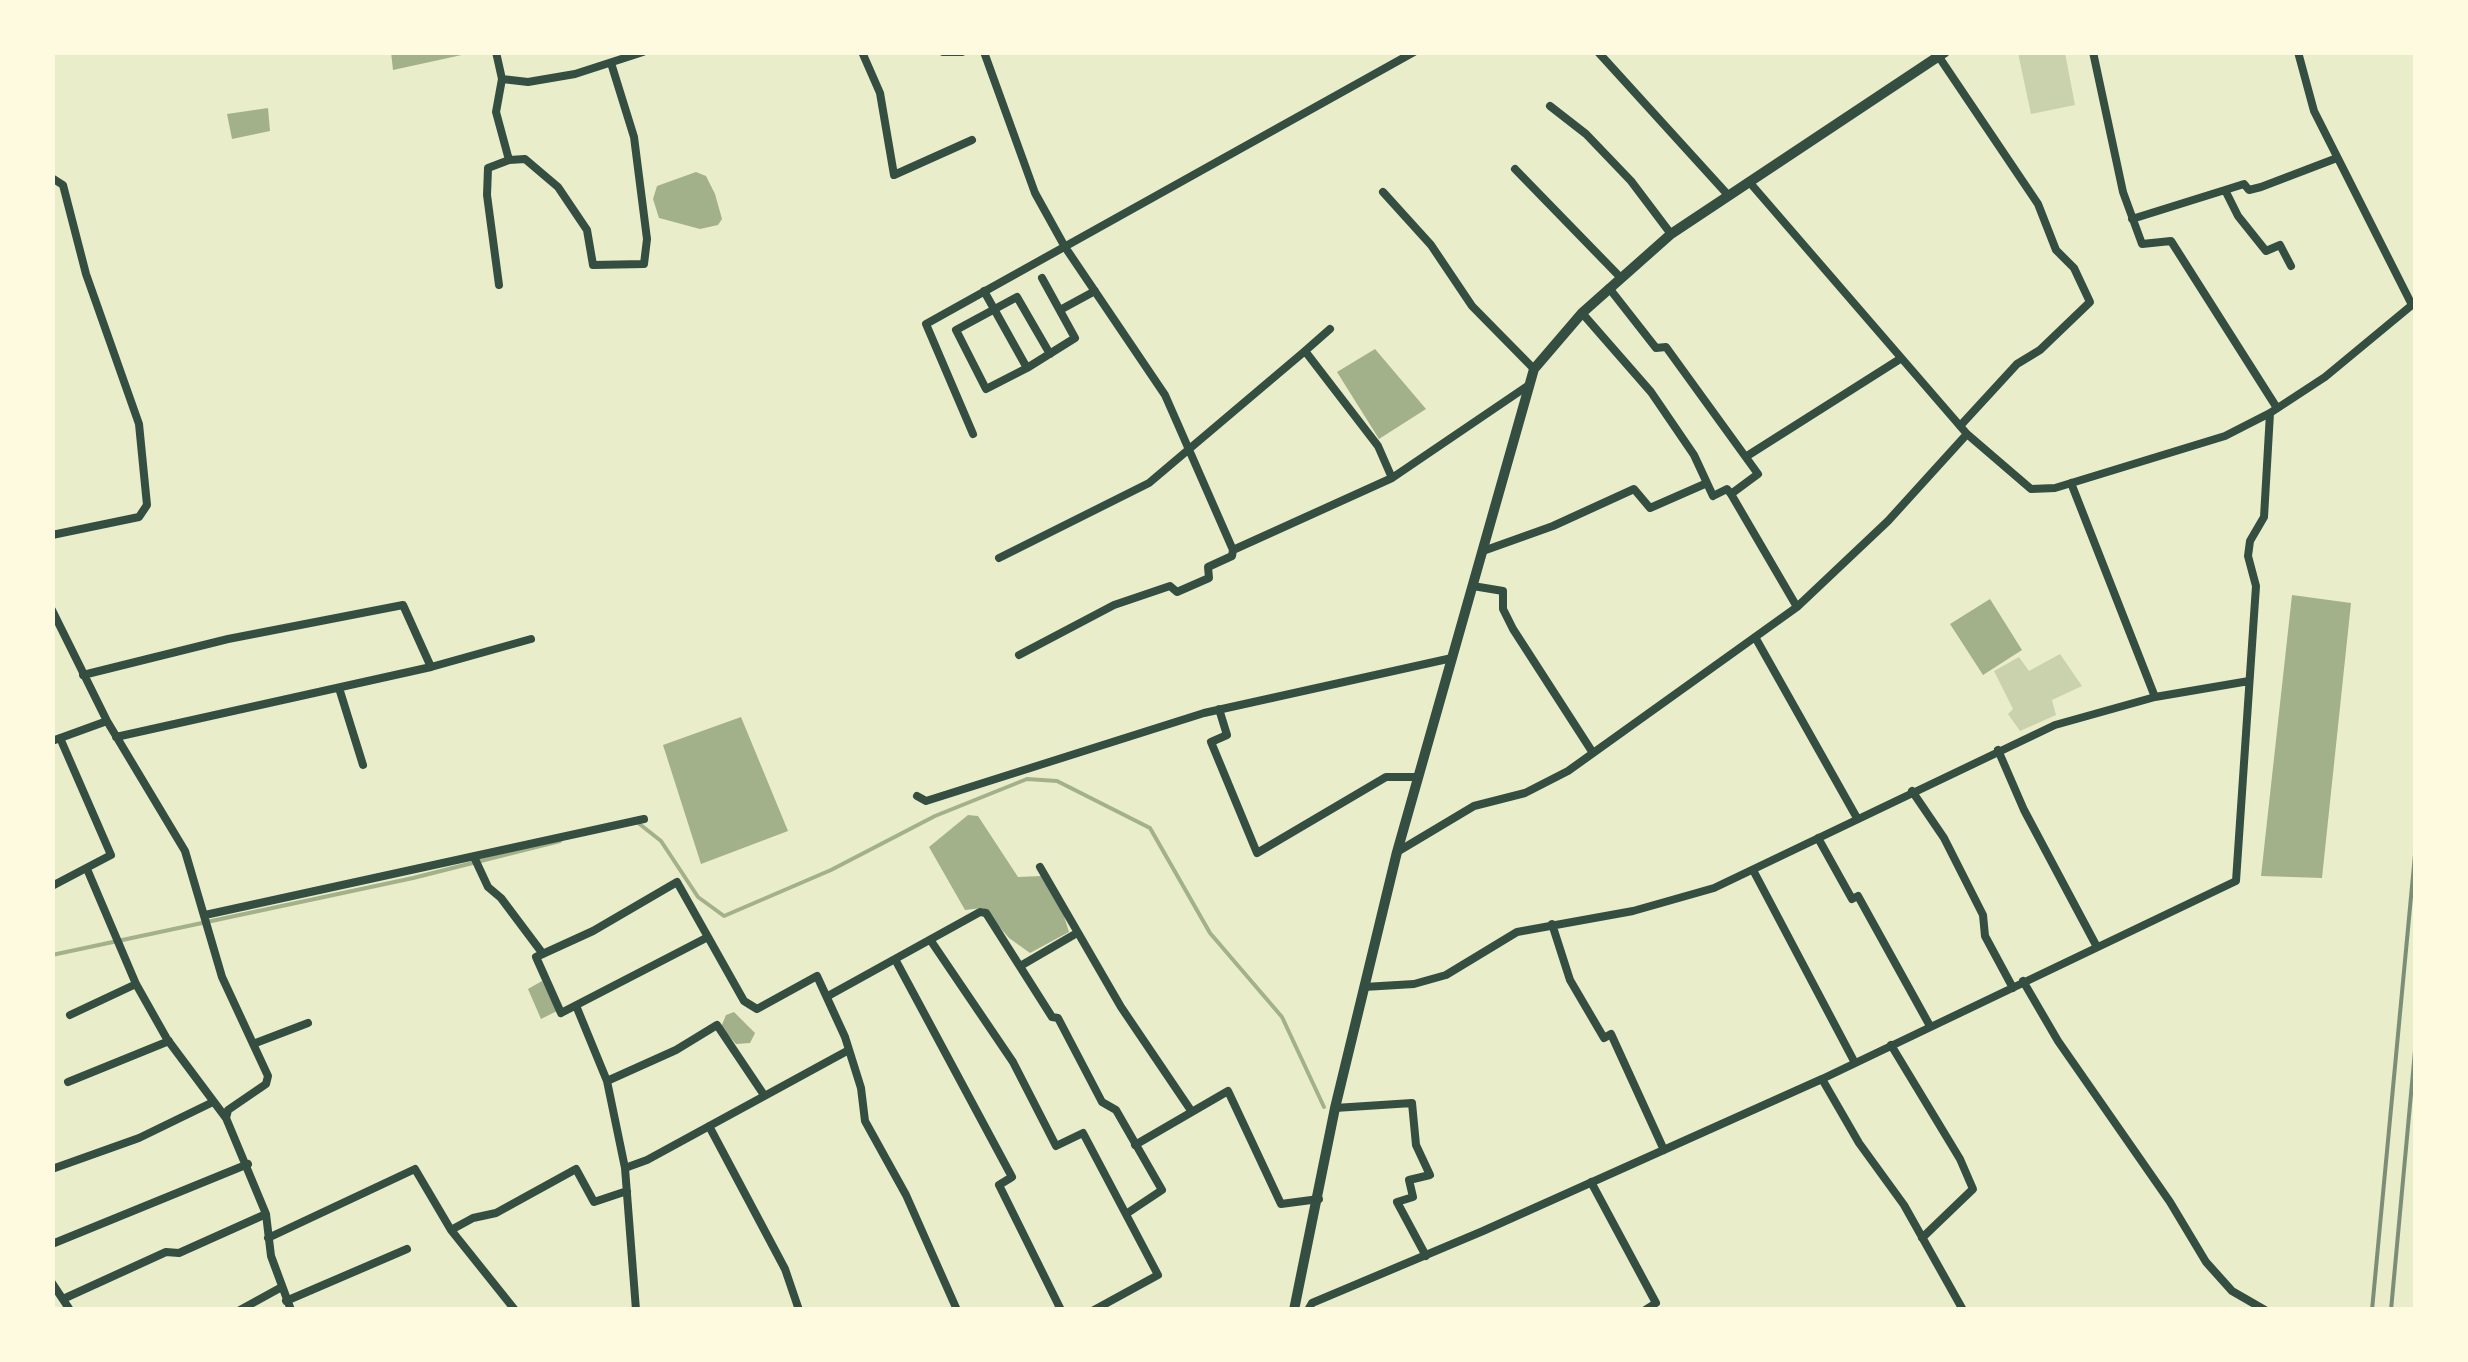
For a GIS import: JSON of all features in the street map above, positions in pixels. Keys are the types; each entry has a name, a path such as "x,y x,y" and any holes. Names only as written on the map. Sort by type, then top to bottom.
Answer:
{"main road":[{"path":"1294,1310 1335,1108 1397,852 1534,369 1582,313 1670,234 1942,55"}],"street":[{"path":"496,52 502,78 496,112 508,160"},
{"path":"502,78 528,82 643,52"},
{"path":"862,52 880,93 894,175 972,140"},
{"path":"943,52 962,52"},
{"path":"984,52 1035,193 1064,247 1165,395 1233,550 1232,556 1208,567 1208,578 1177,592 1170,586 1114,605 1020,655"},
{"path":"974,434 926,324 1414,52"},
{"path":"1598,52 1728,194"},
{"path":"1308,1310 1312,1302 1426,1256 1822,1079 2236,881 2256,586 2248,556 2250,542 2264,517 2273,410 2171,241 2142,244 2132,219 2093,52"},
{"path":"1750,184 1968,434 2030,488 2070,483 2224,436 2325,376 2412,304 2314,112 2298,52"},
{"path":"1942,55 2038,204 2058,253 2074,268 2090,302 2040,350 2016,364 1960,426"},
{"path":"499,285 488,168 508,160 525,159 558,187 587,230 592,265 644,264 646,239 634,137 612,62"},
{"path":"1550,106 1608,157 1670,234"},
{"path":"2132,219 2244,184 2248,189 2261,187 2337,158"},
{"path":"1515,169 1621,278"},
{"path":"52,178 63,184 86,274 139,424 147,505 138,517 52,536"},
{"path":"2225,190 2238,216 2266,251 2280,245 2290,266"},
{"path":"1383,192 1431,245 1472,306 1534,369"},
{"path":"1042,278 1075,338 1050,354 1027,368 986,389 956,330 1018,298 1050,354"},
{"path":"1609,288 1656,348 1666,347 1758,474 1731,494"},
{"path":"1060,310 1095,290"},
{"path":"984,291 1027,368"},
{"path":"1582,313 1651,392 1694,455 1714,497 1727,489 1731,494 1798,607"},
{"path":"998,558 1096,513 1190,452 1330,329"},
{"path":"1305,351 1378,446 1392,478"},
{"path":"1747,456 1900,359"},
{"path":"1233,550 1392,478 1526,387"},
{"path":"1397,852 1474,806 1525,793 1593,753 1798,607 1888,521 1968,434"},
{"path":"1483,551 1553,526 1634,489 1648,508 1707,483"},
{"path":"2070,483 2156,697"},
{"path":"1473,586 1503,592 1503,609 1513,629 1593,753"},
{"path":"83,675 228,639 403,605 431,667"},
{"path":"52,610 55,625 107,722 185,851 222,977 268,1080 228,1110 226,1118"},
{"path":"1755,638 1857,818"},
{"path":"116,737 431,667 531,639"},
{"path":"918,796 926,801 1219,709 1452,658"},
{"path":"1364,986 1414,984 1446,976 1517,932 1633,911 1714,888 2055,724 2156,697 2249,681"},
{"path":"339,688 363,765"},
{"path":"1219,709 1227,735 1211,742 1257,852 1386,777 1418,777"},
{"path":"52,886 111,856 56,739 107,722"},
{"path":"1998,750 2024,810 2097,946"},
{"path":"1912,791 1944,838 1983,915 1985,936 2013,988"},
{"path":"205,915 644,819"},
{"path":"1818,838 1852,898 1858,896 1930,1026"},
{"path":"474,857 488,888 501,898 543,954"},
{"path":"1040,867 1077,933 1192,1112"},
{"path":"87,870 136,984 169,1041 226,1118 248,1164 266,1214 280,1288 288,1305 406,1249"},
{"path":"1753,870 1855,1063"},
{"path":"708,937 561,1013 536,957 678,882 744,1002 757,1009 817,976 861,1088 865,1121 906,1195 958,1310"},
{"path":"828,996 896,962 980,912 986,913 1052,1017 1058,1018 1102,1102 1116,1110 1162,1190 1126,1214"},
{"path":"1552,924 1570,980 1604,1038 1611,1034 1664,1150"},
{"path":"1022,965 1077,933"},
{"path":"931,941 1005,1048 1056,1146 1083,1133 1158,1275 1094,1310"},
{"path":"896,962 1012,1177 999,1185 1061,1310"},
{"path":"2023,981 2058,1042 2170,1202 2206,1262 2232,1291 2265,1310"},
{"path":"70,1016 136,984"},
{"path":"577,1008 607,1081 625,1168 636,1310"},
{"path":"253,1044 308,1023"},
{"path":"607,1081 676,1050 717,1025 762,1092"},
{"path":"68,1082 169,1041"},
{"path":"1891,1046 1960,1159 1973,1189 1922,1238"},
{"path":"625,1168 848,1050"},
{"path":"1822,1079 1963,1310"},
{"path":"1135,1145 1228,1091 1281,1204 1319,1198"},
{"path":"52,1169 138,1138 213,1102"},
{"path":"1335,1108 1412,1104 1416,1145 1430,1175 1409,1180 1413,1197 1397,1202 1426,1256"},
{"path":"709,1126 785,1269 799,1310"},
{"path":"52,1244 248,1164"},
{"path":"268,1238 415,1169 451,1230 515,1310"},
{"path":"451,1230 473,1218 496,1214 576,1169 594,1202 626,1191"},
{"path":"1592,1182 1656,1302 1645,1310"},
{"path":"63,1300 166,1252 179,1252 266,1214"},
{"path":"52,1284 70,1310"},
{"path":"240,1310 280,1288"}],"shaded area":[{"path":"391,52 471,52 471,53 393,70"},
{"path":"2018,53 2065,53 2075,105 2031,114"},
{"path":"268,108 270,131 232,139 227,114"},
{"path":"696,172 706,176 715,194 722,219 718,225 700,229 659,218 653,199 657,186"},
{"path":"1375,349 1426,409 1379,439 1337,372"},
{"path":"2292,595 2351,603 2322,878 2261,876"},
{"path":"1990,599 2022,650 1983,675 1950,624"},
{"path":"2060,654 2082,686 2052,700 2056,715 2020,731 2008,714 2013,709 1994,671 2019,657 2029,671"},
{"path":"741,717 788,831 701,864 663,745"},
{"path":"968,815 978,816 1018,877 1041,876 1062,910 1069,932 1030,953 1009,938 983,908 965,910 929,847"},
{"path":"542,981 557,1011 541,1019 528,989"},
{"path":"734,1012 755,1033 750,1043 736,1044 721,1027 726,1015"}],"waterway":[{"path":"637,822 661,841 698,897 724,916 831,870 935,816 1027,779 1057,781 1150,828 1210,933 1282,1017 1324,1107"},
{"path":"52,955 413,878 560,841"}],"railway":[{"path":"2372,1310 2416,844"},
{"path":"2391,1310 2416,1040"}]}
